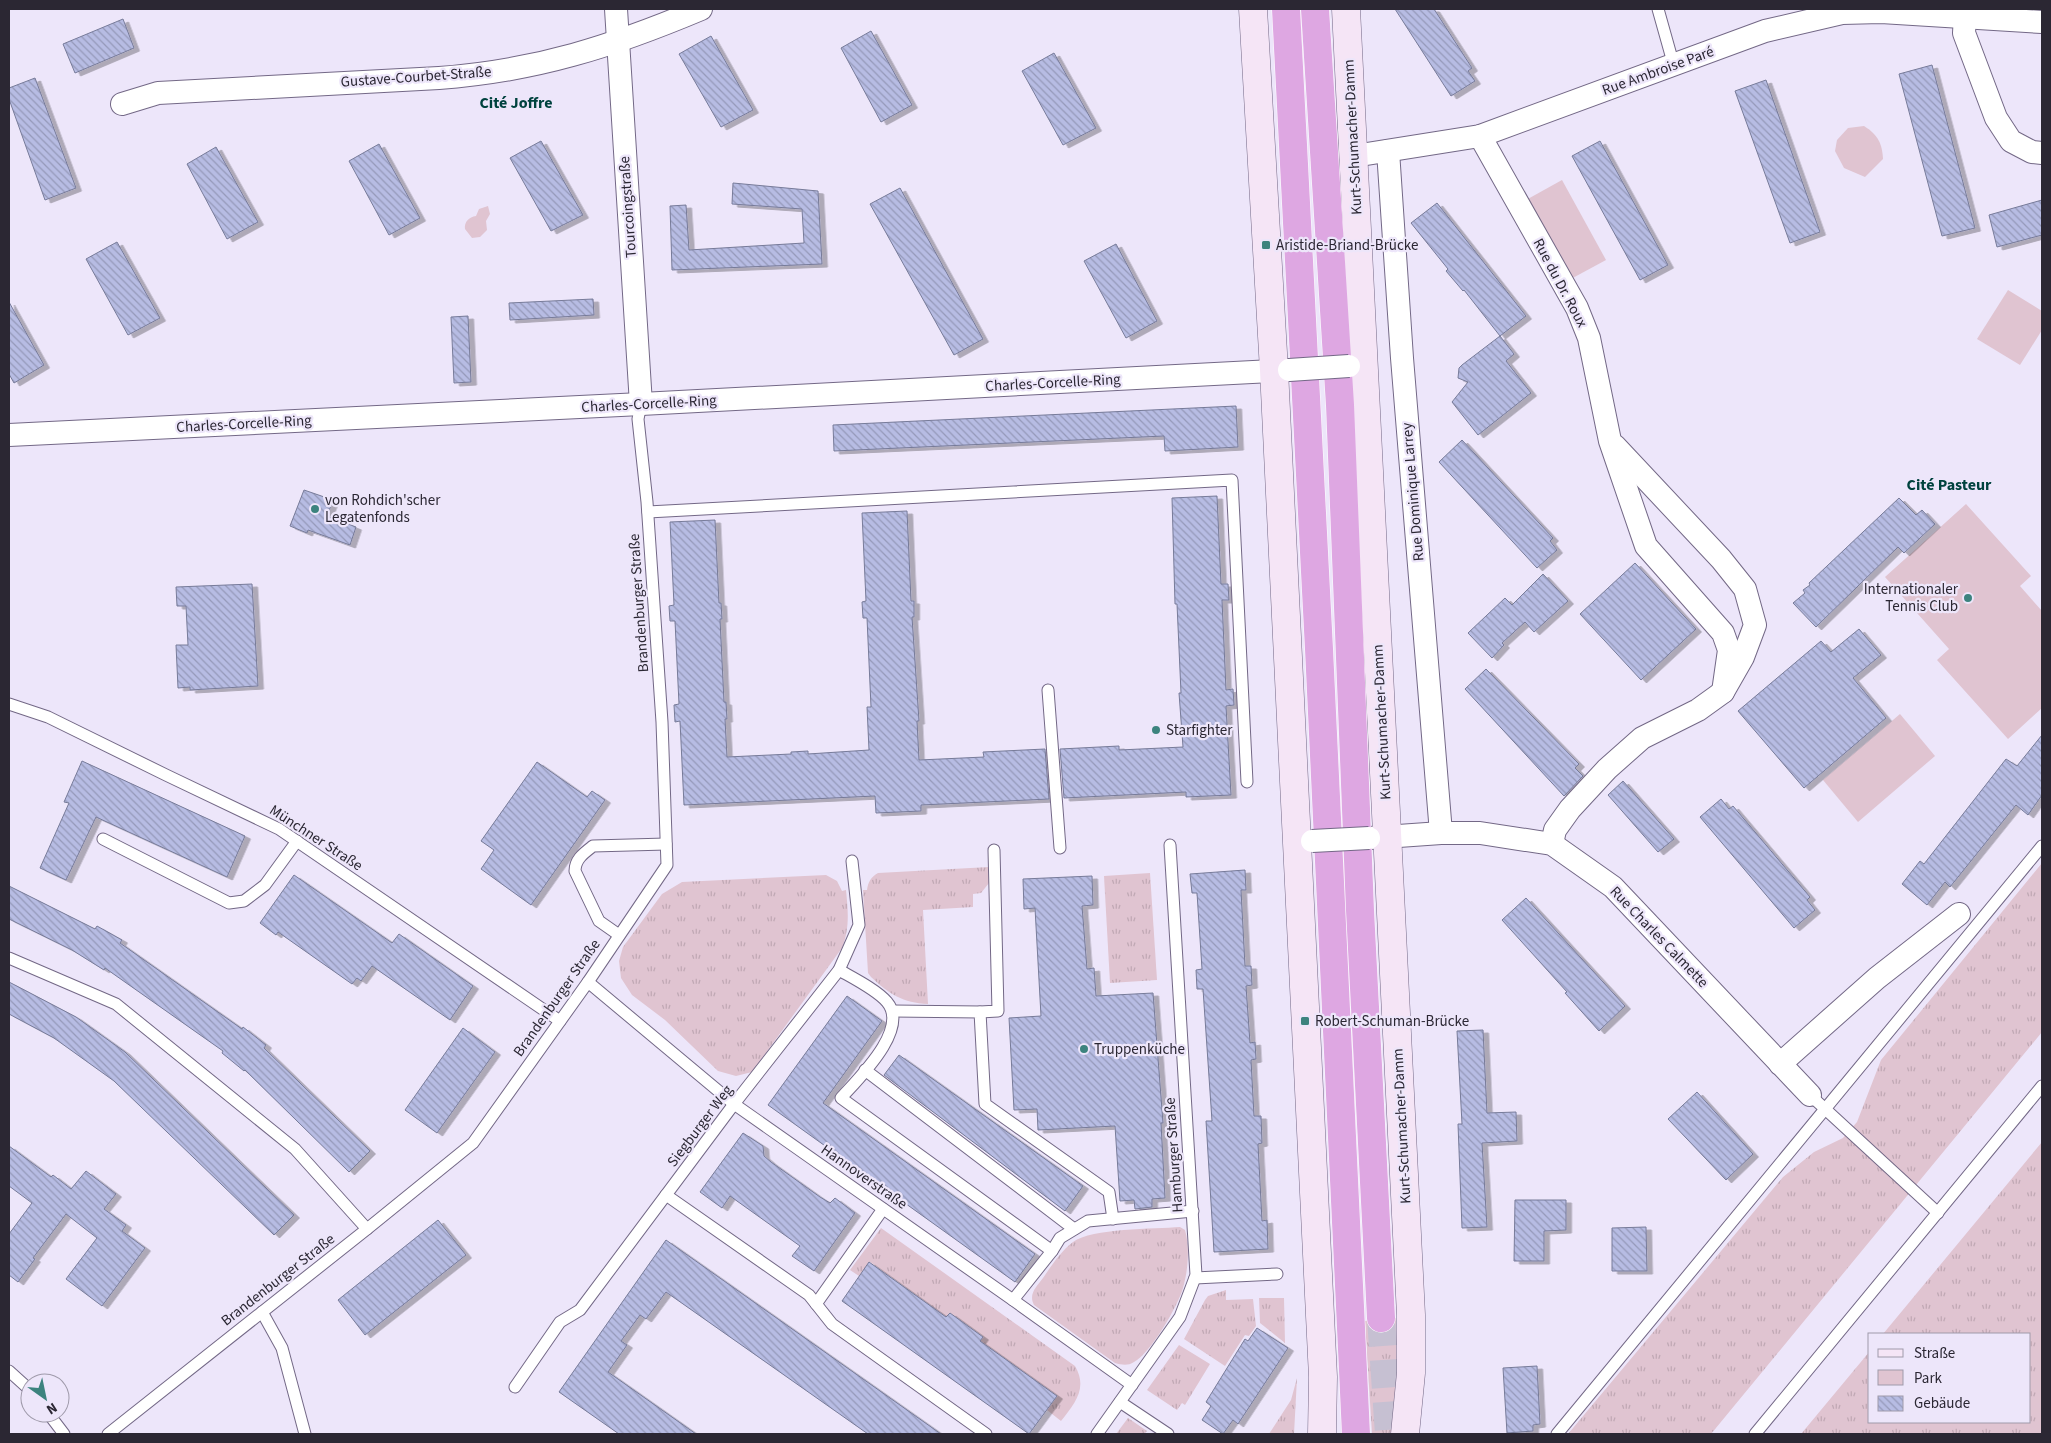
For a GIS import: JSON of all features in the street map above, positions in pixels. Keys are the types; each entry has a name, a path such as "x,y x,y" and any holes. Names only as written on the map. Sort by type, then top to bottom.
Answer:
{"highway":[{"path":"1286,9 1356,1434"},
{"path":"1315,9 1340,404 1360,910 1381,1318"}],"main road":[{"path":"1253,9 1282,370 1304,841 1323,1377 1322,1434"},
{"name":"Kurt-Schumacher-Damm","path":"1346,9 1354,156 1356,366 1379,837 1412,1330 1411,1373 1405,1434"}],"street":[{"name":"Tourcoingstraße","path":"616,9 641,404"},
{"name":"Gustave-Courbet-Straße","path":"122,104 158,93 474,75 526,67 618,42 701,9"},
{"name":"Rue Ambroise Paré","path":"1354,156 1480,136 1765,31 1842,13 1975,14 2042,22"},
{"path":"1975,14 1964,33 1996,118 2012,141 2032,152 2042,153"},
{"name":"Rue du Dr. Roux","path":"1480,136 1577,308 1589,338 1610,441 1646,546 1723,633 1729,650 1723,692"},
{"name":"Rue Dominique Larrey","path":"1388,151 1402,368 1441,833"},
{"path":"1282,370 1356,366"},
{"name":"Charles-Corcelle-Ring","path":"9,435 1282,370"},
{"path":"1552,844 1555,830 1570,809 1615,762 1642,738 1698,710 1723,692 1743,657 1755,625 1745,589 1721,559 1610,441"},
{"name":"Rue Charles Calmette","path":"1379,837 1441,833 1480,833 1552,844 1613,887 1818,1102"},
{"path":"1304,841 1379,837"},
{"path":"1780,1064 1877,978 1959,914"}],"lane":[{"path":"1658,9 1674,66"},
{"name":"Brandenburger Straße","path":"108,1434 367,1229 472,1143 588,982 667,865 662,722 644,460 638,419 641,404"},
{"path":"648,512 1232,480 1248,782"},
{"path":"1048,690 1060,848"},
{"name":"Münchner Straße","path":"9,704 48,717 279,828 560,1021"},
{"path":"103,839 229,903 244,900 265,885 297,841"},
{"path":"619,935 600,921 575,871 575,864 593,846 666,844"},
{"name":"Hamburger Straße","path":"1096,1434 1180,1317 1195,1278 1196,1254 1170,845"},
{"path":"1557,1434 1818,1102 2042,846"},
{"path":"893,1011 998,1011 994,850"},
{"name":"Siegburger Weg","path":"514,1387 560,1322 580,1310 734,1104 839,970 859,925 852,861"},
{"path":"9,958 116,1004 295,1149 367,1229"},
{"path":"839,970 887,1001 893,1011 894,1024 890,1035 865,1070 841,1098 1052,1251"},
{"name":"Hannoverstraße","path":"588,982 734,1104 1132,1385"},
{"path":"980,1012 985,1104 1109,1192 1113,1219"},
{"path":"865,1070 1074,1229"},
{"path":"1755,1434 2042,1086"},
{"path":"1818,1102 1938,1213"},
{"path":"666,1195 809,1295 832,1324 986,1434"},
{"path":"816,1304 883,1209"},
{"path":"1013,1300 1060,1238 1088,1221 1193,1211"},
{"path":"1195,1278 1277,1274"},
{"path":"262,1312 282,1348 305,1434"},
{"path":"9,1371 20,1381"},
{"path":"1120,1402 1168,1434"},
{"path":"56,1423 64,1434"}],"green space":[{"path":"1864,126 1878,140 1882,148 1883,159 1865,177 1844,168 1835,151 1837,140 1848,128"},
{"path":"1562,180 1606,260 1569,280 1526,200"},
{"path":"488,206 490,214 486,221 487,230 480,237 472,238 465,229 466,222 476,216 479,209"},
{"path":"2008,290 2042,311 2042,330 2020,365 1977,339"},
{"path":"1966,504 2031,576 2020,586 2042,611 2042,708 2008,739 1937,660 1949,649 1885,577"},
{"path":"1900,714 1935,756 1858,822 1823,780"},
{"path":"2042,863 2042,1032 1711,1434 1568,1434 1783,1177 1814,1152 1843,1138 1857,1122 1881,1060"},
{"path":"989,867 989,883 981,893 973,894 973,907 923,910 928,1004 904,1000 884,988 871,977 868,973 863,890 867,890 873,876 878,873"},
{"path":"1150,873 1157,980 1110,983 1104,876"},
{"path":"826,875 837,881 842,891 846,890 848,912 845,941 842,948 752,1072 736,1076 718,1071 665,1020 632,995 621,978 619,961 623,947 662,894 682,882"},
{"path":"2042,1142 2042,1434 1801,1434 1868,1353 1868,1423 2031,1423 2031,1333 1884,1333"},
{"path":"1180,1227 1185,1230 1188,1251 1183,1288 1170,1317 1155,1340 1148,1350 1132,1363 1125,1365 1115,1363 1034,1305 1032,1297 1036,1287 1061,1254 1073,1242 1082,1237 1108,1232"},
{"path":"881,1228 1075,1366 1079,1374 1080,1388 1071,1408 1061,1421 1047,1410 1057,1396 980,1341 983,1337 950,1313 946,1317 870,1262 859,1276 850,1270"},
{"path":"1226,1290 1226,1300 1253,1299 1256,1326 1249,1336 1245,1335 1225,1366 1184,1339 1208,1296"},
{"path":"1259,1298 1284,1298 1285,1343 1260,1323"},
{"path":"1396,1318 1397,1382 1391,1434 1372,1434 1365,1321"},
{"path":"1179,1345 1210,1364 1185,1405 1182,1403 1177,1410 1147,1390"},
{"path":"1297,1378 1294,1434 1269,1434 1291,1400"},
{"path":"1128,1418 1147,1431 1144,1434 1116,1434"}],"building":[{"path":"1395,9 1434,9 1472,68 1468,71 1475,81 1451,96"},
{"path":"123,19 134,48 75,73 63,44"},
{"path":"871,31 912,105 881,122 841,48"},
{"path":"711,36 753,110 721,127 679,54"},
{"path":"1054,53 1096,128 1063,145 1022,71"},
{"path":"1932,65 1975,228 1942,236 1899,74"},
{"path":"35,78 76,188 45,200 9,99 9,88"},
{"path":"1766,80 1820,232 1790,243 1735,91"},
{"path":"541,141 583,215 551,231 510,158"},
{"path":"1600,141 1668,265 1640,280 1572,156"},
{"path":"379,144 420,218 389,235 349,161"},
{"path":"216,147 258,222 227,239 187,164"},
{"path":"733,183 818,191 822,264 672,270 670,206 686,205 689,250 804,243 802,209 732,204"},
{"path":"900,188 983,339 954,355 870,204"},
{"path":"2042,200 2042,235 1997,247 1989,215"},
{"path":"1437,203 1526,316 1500,336 1464,290 1446,271 1448,269 1411,223"},
{"path":"117,242 160,318 128,335 86,259"},
{"path":"1116,244 1157,321 1126,338 1084,261"},
{"path":"593,299 594,315 510,320 509,303"},
{"path":"9,302 44,365 14,383 9,374"},
{"path":"468,316 471,382 454,383 451,317"},
{"path":"1500,336 1514,354 1506,361 1531,393 1478,435 1452,402 1468,382 1458,378 1459,368"},
{"path":"1236,406 1238,447 1165,451 1164,436 834,451 833,425"},
{"path":"1462,440 1553,538 1550,541 1557,550 1537,568 1439,462"},
{"path":"304,490 333,500 327,516 356,527 350,545 308,530 307,533 290,526"},
{"path":"1217,496 1221,584 1228,584 1229,600 1222,600 1226,690 1233,689 1234,705 1226,706 1231,795 1186,797 1186,792 1064,798 1060,749 1119,746 1119,750 1183,747 1179,693 1181,693 1177,604 1175,604 1172,498"},
{"path":"1899,498 1916,515 1922,510 1935,524 1904,553 1898,547 1816,627 1793,603 1805,593 1803,590 1810,585 1809,583"},
{"path":"907,511 911,601 914,601 914,617 912,617 919,721 917,721 919,760 984,757 983,752 1045,749 1049,799 921,805 921,811 876,813 875,796 684,805 680,721 675,722 674,705 679,704 675,621 670,621 669,606 674,605 670,522 715,520 719,603 721,603 722,619 720,619 724,702 726,702 727,719 725,719 727,757 791,754 791,752 808,751 808,754 869,750 867,707 871,707 867,618 863,618 862,602 866,601 862,513"},
{"path":"1635,563 1696,629 1641,680 1580,614"},
{"path":"1543,574 1568,601 1534,632 1525,622 1502,643 1504,645 1492,658 1468,633 1505,598 1512,605"},
{"path":"252,584 258,686 190,690 190,687 178,688 176,645 188,645 186,606 177,606 176,587"},
{"path":"1859,629 1881,655 1853,678 1886,718 1804,788 1738,711 1821,641 1831,652"},
{"path":"1486,669 1579,764 1575,768 1583,776 1564,796 1465,689"},
{"path":"2042,735 2042,795 2028,815 2016,805 1950,887 1945,882 1927,905 1902,884 1920,861 1924,864 2006,759 2017,766"},
{"path":"82,761 245,836 227,877 96,817 66,880 40,868 69,803 64,802"},
{"path":"537,762 587,797 592,791 605,800 531,905 481,869 494,850 481,841"},
{"path":"1623,781 1674,839 1658,852 1608,795"},
{"path":"1721,799 1729,809 1733,806 1810,897 1807,900 1815,910 1794,928 1700,817"},
{"path":"1245,870 1246,890 1241,890 1245,966 1251,966 1252,985 1246,986 1250,1043 1255,1042 1256,1059 1251,1060 1254,1116 1261,1116 1262,1143 1258,1144 1262,1221 1267,1220 1268,1249 1214,1252 1206,1121 1212,1121 1203,989 1197,989 1196,970 1202,969 1197,893 1192,893 1190,874"},
{"path":"294,875 392,943 399,934 473,986 450,1020 372,966 361,981 357,978 352,984 278,932 276,935 260,923"},
{"name":"Truppenküche","path":"1092,876 1093,905 1082,906 1087,969 1094,968 1096,996 1153,993 1163,1123 1161,1123 1165,1198 1152,1199 1152,1207 1135,1209 1134,1200 1120,1201 1115,1126 1038,1130 1037,1109 1014,1110 1009,1018 1041,1016 1035,908 1024,909 1023,879"},
{"path":"9,886 95,929 97,926 122,940 120,943 242,1029 243,1027 266,1045 264,1048 370,1151 349,1172 245,1070 222,1053 223,1051 105,968 104,970 72,950 9,919"},
{"path":"1526,898 1625,1006 1599,1031 1565,993 1567,992 1502,920"},
{"path":"9,982 76,1017 125,1052 294,1215 274,1235 114,1081 54,1038 9,1014"},
{"path":"847,996 882,1021 823,1103 1035,1254 1015,1282 768,1105"},
{"path":"463,1028 495,1052 437,1133 405,1110"},
{"path":"1483,1030 1487,1113 1516,1112 1517,1141 1482,1143 1487,1227 1462,1228 1458,1124 1462,1124 1457,1031"},
{"path":"899,1055 1083,1186 1065,1211 884,1075"},
{"path":"1697,1092 1753,1154 1726,1180 1668,1119"},
{"path":"743,1133 763,1146 764,1156 771,1162 820,1197 830,1203 835,1198 855,1213 814,1271 792,1256 800,1246 730,1196 722,1208 700,1192"},
{"path":"9,1146 51,1177 53,1175 71,1189 86,1171 116,1194 104,1209 126,1225 122,1231 145,1248 102,1306 66,1279 97,1238 66,1214 33,1258 35,1259 18,1282 9,1275 9,1234 32,1203 9,1186"},
{"path":"1515,1200 1566,1200 1566,1230 1544,1231 1544,1261 1514,1261"},
{"path":"438,1220 466,1255 365,1335 338,1300"},
{"path":"1646,1227 1647,1271 1612,1271 1612,1228"},
{"path":"666,1240 941,1434 868,1434 666,1292 646,1319 640,1315 621,1341 627,1345 608,1372 696,1434 619,1434 559,1392"},
{"path":"869,1262 946,1317 950,1313 983,1337 980,1341 1057,1396 1029,1434 842,1301"},
{"path":"1257,1328 1288,1348 1238,1424 1233,1420 1223,1434 1202,1420 1211,1406 1206,1402 1245,1339 1248,1341"},
{"path":"1537,1366 1540,1424 1533,1425 1533,1431 1507,1433 1503,1368"}],"tunnel":[{"path":"1381,1318 1389,1434"}],"place":[{"name":"Aristide-Briand-Brücke","path":"1266,245"},
{"name":"von Rohdich'scher Legatenfonds","path":"315,509"},
{"name":"Internationaler Tennis Club","path":"1968,598"},
{"name":"Starfighter","path":"1156,730"},
{"name":"Robert-Schuman-Brücke","path":"1305,1021"},
{"name":"Truppenküche","path":"1084,1049"}],"district":[{"name":"Cité Joffre","path":"516,103"},
{"name":"Cité Pasteur","path":"1949,485"}]}
